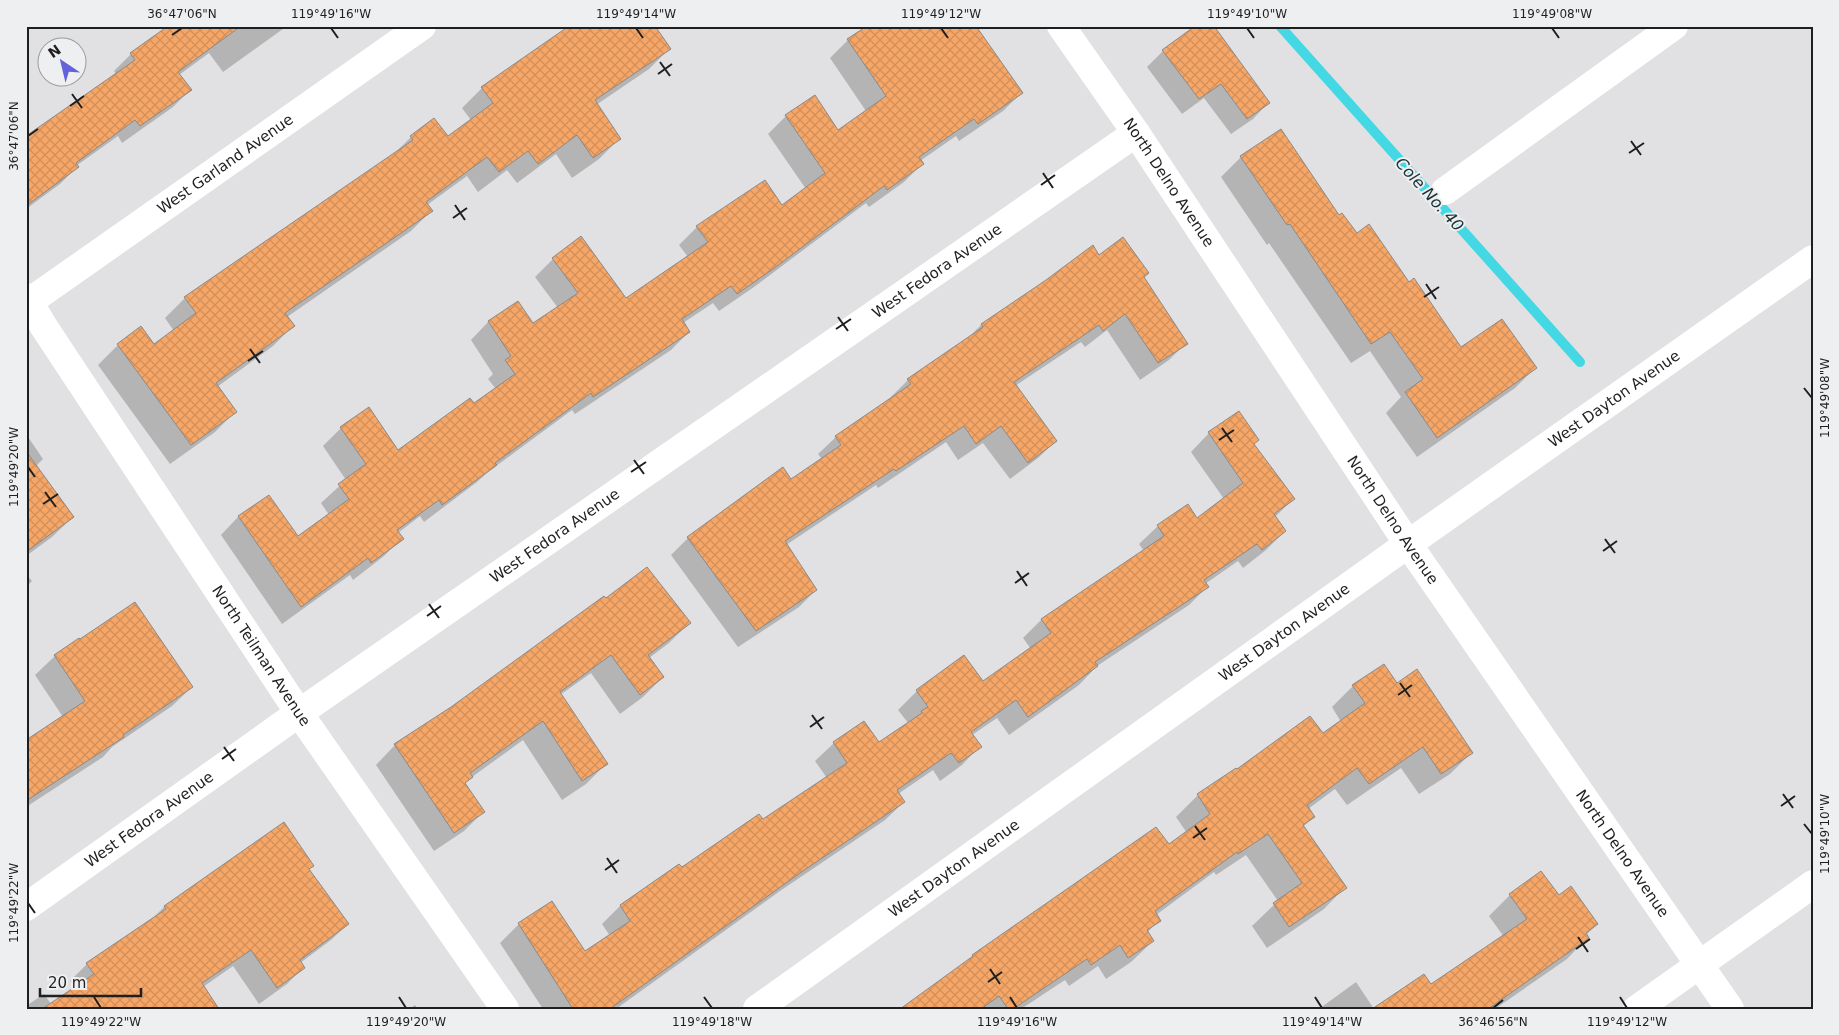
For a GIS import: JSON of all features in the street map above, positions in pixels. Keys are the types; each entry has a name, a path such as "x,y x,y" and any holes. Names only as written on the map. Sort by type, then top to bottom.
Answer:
{"street":[{"name":"West Garland Avenue","path":"28,300 422,26"},
{"name":"North Delno Avenue","path":"1061,26 1136,133 1408,544 1730,1009"},
{"path":"1446,191 1674,26"},
{"name":"West Fedora Avenue","path":"26,907 299,713 1136,133"},
{"name":"West Dayton Avenue","path":"757,1009 1408,544 1813,259"},
{"name":"North Teilman Avenue","path":"28,300 35,333 505,1009"},
{"path":"1637,1009 1813,884"}],"building":[{"path":"168,26 241,26 178,72 192,90 140,126 135,120 76,163 79,167 26,206 26,136 135,60 130,53"},
{"path":"569,26 655,26 671,49 595,100 621,139 593,158 577,135 538,164 528,151 499,172 487,157 426,202 433,211 285,313 295,326 216,383 237,412 191,445 117,344 141,326 154,344 196,313 184,297 413,140 410,136 434,118 448,136 493,103 481,87"},
{"path":"867,26 976,26 1023,93 978,124 974,119 919,157 924,164 887,190 884,186 737,294 731,286 682,319 690,332 593,397 591,393 495,463 497,465 442,505 439,500 397,530 404,539 371,563 368,558 301,607 238,516 269,495 298,536 349,499 338,484 366,464 340,427 369,407 398,450 470,398 474,403 515,374 505,360 511,356 488,321 518,301 533,323 578,293 552,258 581,236 626,298 708,242 696,226 765,180 782,205 825,173 785,115 815,95 838,130 886,96 847,39"},
{"path":"1195,26 1214,26 1270,103 1247,119 1221,84 1199,99 1162,50"},
{"path":"1281,129 1339,215 1342,213 1357,233 1369,224 1409,282 1414,278 1461,347 1502,319 1537,368 1437,438 1405,392 1423,379 1390,332 1371,344 1290,224 1287,225 1240,156"},
{"path":"1123,237 1149,273 1144,277 1188,344 1158,363 1125,314 1103,331 1099,325 1014,382 1057,441 1028,463 1001,426 976,444 964,426 896,471 894,469 785,541 817,590 756,631 687,537 783,467 791,479 841,445 835,436 911,384 907,379 983,327 981,324 1046,280 1093,245 1099,255"},
{"path":"1239,411 1259,440 1254,444 1295,499 1274,514 1286,531 1262,550 1257,544 1204,580 1209,587 1095,662 1098,666 1028,717 1016,700 971,732 982,747 959,763 951,753 897,790 905,802 800,873 610,1009 573,1009 518,923 552,901 585,951 630,921 620,905 679,864 682,867 759,814 763,819 847,763 833,742 864,721 879,742 928,707 916,690 964,655 983,681 1051,633 1041,619 1164,536 1157,525 1188,504 1197,518 1243,483 1208,432"},
{"path":"26,451 74,517 26,552"},
{"path":"647,567 691,623 648,655 664,677 640,695 611,655 560,692 608,764 582,781 543,721 470,773 473,777 465,783 485,812 454,833 394,744 451,707"},
{"path":"135,602 193,687 123,735 124,737 26,801 26,740 85,701 54,655"},
{"path":"1384,664 1397,683 1417,669 1473,753 1441,774 1423,747 1369,784 1357,768 1307,805 1315,817 1303,825 1347,888 1289,927 1273,903 1302,883 1268,834 1238,854 1237,852 1155,911 1161,921 1147,930 1154,941 1128,958 1120,945 1091,965 1087,959 1013,1009 1008,1009 999,996 981,1009 900,1009 972,955 1156,827 1169,844 1210,814 1197,794 1237,769 1310,716 1323,733 1365,703 1352,685"},
{"path":"284,822 314,866 309,869 349,924 300,960 305,968 277,988 251,950 202,983 219,1009 42,1009 94,974 86,963 166,909 164,906"},
{"path":"1541,871 1559,895 1571,886 1598,924 1586,933 1589,938 1488,1009 1372,1009 1424,974 1431,984 1527,919 1509,894"}],"waterway":[{"name":"Cole No. 40","path":"1280,26 1580,362"}]}
